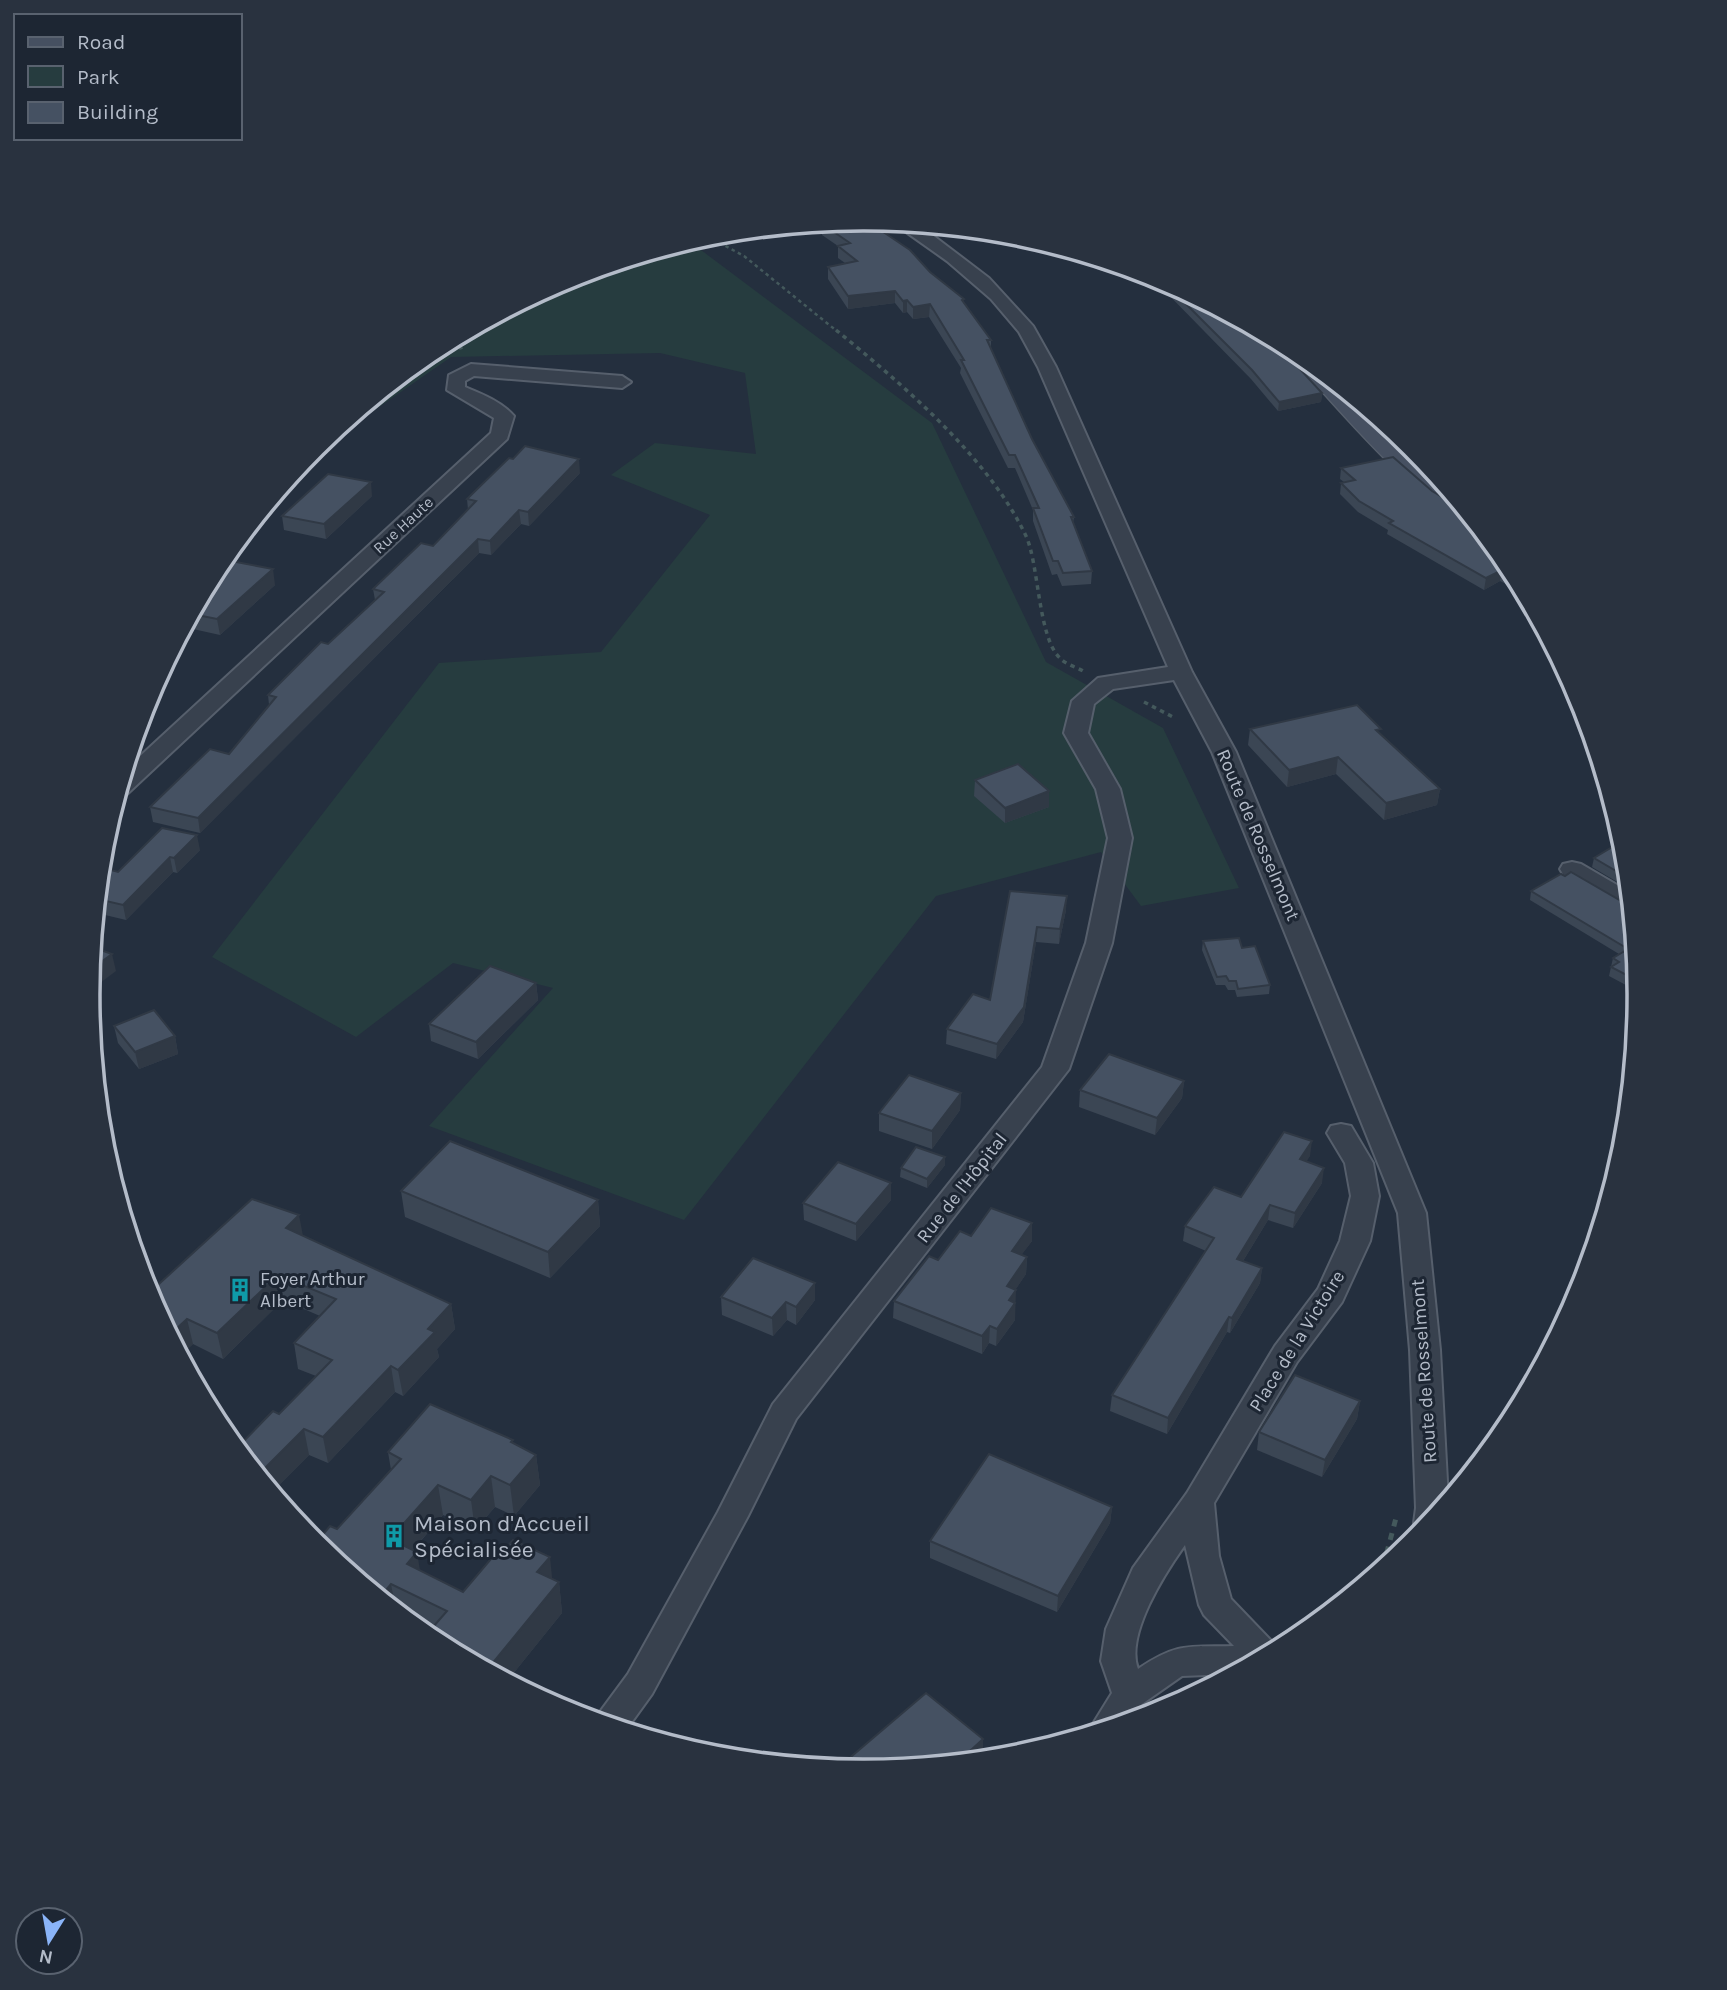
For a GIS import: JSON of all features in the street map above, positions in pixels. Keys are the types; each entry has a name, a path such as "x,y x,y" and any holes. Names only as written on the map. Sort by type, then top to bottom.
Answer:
{"main road":[{"path":"1352,408 1398,460 1439,493"}],"street":[{"name":"Route de Rosselmont","path":"920,234 957,260 1024,326 1047,367 1181,672 1224,752 1412,1213 1425,1350 1432,1505"},
{"name":"Rue Haute","path":"132,777 500,435 504,416 480,400 456,390 456,379 471,370 555,375 622,383"},
{"path":"1106,683 1181,672"},
{"name":"Rue de l'Hôpital","path":"615,1717 640,1684 732,1516 784,1412 1055,1069 1099,943 1120,838 1108,789 1076,733 1083,701 1106,683"},
{"path":"1572,869 1621,899"},
{"name":"Place de la Victoire","path":"1130,1694 1118,1661 1123,1629 1150,1568 1198,1502 1286,1354 1331,1294 1355,1241 1365,1196 1359,1163 1341,1133"},
{"path":"1198,1502 1202,1556 1216,1605 1258,1648"},
{"path":"1116,1715 1130,1694 1175,1662 1237,1660"}],"path":[{"path":"723,245 744,256 900,382 995,483 1027,538 1047,632 1059,659 1172,716 1179,727"},
{"path":"1387,1550 1396,1517"}],"green space":[{"path":"700,249 932,423 1046,662 1163,728 1239,888 1141,906 1101,852 936,896 684,1220 429,1126 553,988 453,963 356,1037 212,957 439,663 601,652 710,515 611,475 655,443 756,454 745,373 660,353 451,357 366,416 439,360 526,310 571,289 618,272"}],"building":[{"path":"834,232 883,232 910,250 930,272 964,299 962,300 991,340 987,340 1032,439 1074,517 1071,517 1092,571 1063,573 1058,561 1053,561 1033,508 1039,508 1015,455 1009,455 961,360 964,360 930,304 913,307 907,300 903,301 895,291 848,296 828,267 857,261 838,246 850,243"},
{"path":"1184,302 1288,360 1322,393 1279,402 1252,370"},
{"path":"525,446 579,459 528,512 519,510 490,541 478,539 198,818 150,807 210,749 229,754 276,697 268,695 321,642 328,644 384,592 373,589 421,543 433,546 476,501 467,499"},
{"path":"1393,457 1443,498 1499,571 1486,578 1389,523 1393,521 1359,501 1341,483 1355,480 1341,468"},
{"path":"328,474 371,482 324,524 282,516"},
{"path":"235,562 273,569 217,619 201,616"},
{"path":"1357,705 1381,729 1376,730 1440,789 1386,803 1338,757 1289,770 1250,729"},
{"path":"1018,764 1049,791 1005,808 975,780"},
{"path":"162,828 197,835 174,858 170,857 123,905 105,901 110,870 118,872"},
{"path":"1613,847 1617,872 1594,858"},
{"path":"1571,872 1622,901 1626,948 1531,891 1561,874 1565,876"},
{"path":"1010,891 1067,896 1060,929 1037,927 1024,1007 997,1044 947,1029 973,994 990,1000"},
{"path":"1239,938 1242,948 1255,946 1270,985 1238,989 1236,981 1229,981 1226,976 1217,977 1203,941"},
{"path":"101,950 112,954 101,962"},
{"path":"1626,950 1627,975 1611,967 1619,962 1613,958"},
{"path":"490,966 536,983 476,1042 429,1024"},
{"path":"154,1010 175,1036 135,1052 114,1026"},
{"path":"1109,1054 1184,1081 1157,1118 1080,1090"},
{"path":"909,1075 961,1093 932,1131 879,1113"},
{"path":"1284,1132 1312,1141 1300,1159 1324,1168 1295,1213 1270,1205 1237,1259 1262,1268 1168,1418 1112,1395 1214,1238 1185,1226 1214,1187 1241,1197"},
{"path":"450,1141 598,1200 548,1252 401,1191"},
{"path":"916,1147 945,1157 927,1179 901,1168"},
{"path":"838,1162 891,1183 856,1224 803,1203"},
{"path":"252,1199 299,1215 286,1228 451,1304 428,1329 435,1332 398,1370 391,1366 323,1437 304,1429 265,1468 244,1441 273,1411 279,1414 332,1360 294,1343 336,1299 278,1275 217,1333 187,1319 177,1328 157,1285"},
{"path":"991,1208 1032,1223 1012,1251 1027,1257 1007,1286 1016,1290 1009,1300 1015,1303 997,1329 990,1326 982,1336 894,1301 929,1256 938,1260 960,1231 971,1236"},
{"path":"753,1258 815,1283 796,1307 786,1302 772,1318 721,1297"},
{"path":"1295,1375 1360,1401 1325,1460 1259,1432"},
{"path":"430,1404 513,1440 511,1442 536,1455 510,1485 491,1476 471,1500 438,1485 390,1539 417,1552 407,1564 463,1592 496,1553 500,1555 513,1540 550,1557 537,1572 559,1582 493,1662 434,1626 447,1611 391,1584 386,1590 323,1535 330,1526 337,1529 401,1459 388,1452"},
{"path":"989,1454 1112,1507 1058,1596 930,1541"},
{"path":"926,1693 983,1739 970,1751 963,1752 913,1757 849,1758"}],"place":[{"name":"Foyer Arthur Albert","path":"240,1290"},
{"name":"Maison d'Accueil Spécialisée","path":"394,1536"}]}
